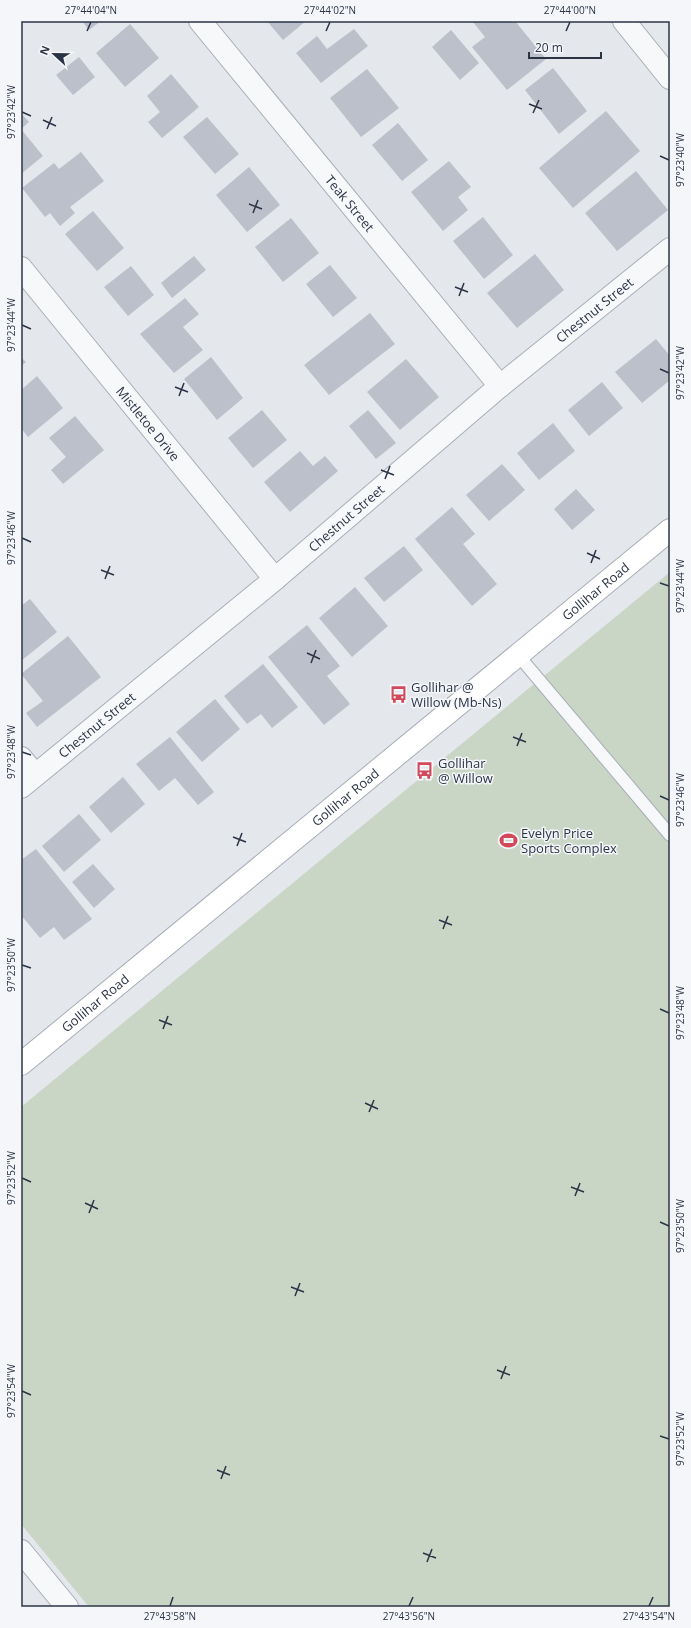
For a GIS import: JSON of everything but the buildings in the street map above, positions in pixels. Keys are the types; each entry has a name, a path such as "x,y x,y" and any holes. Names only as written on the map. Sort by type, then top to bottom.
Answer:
{"main road":[{"name":"Gollihar Road","path":"21,1064 670,530"}],"street":[{"name":"Teak Street","path":"200,21 500,386"},
{"path":"624,21 670,78"},
{"name":"Chestnut Street","path":"28,781 275,579 500,386 670,249"},
{"name":"Mistletoe Drive","path":"21,268 275,579"},
{"path":"21,758 28,781"},
{"path":"21,1551 67,1607"}],"lane":[{"path":"518,655 670,835"}],"green space":[{"name":"Evelyn Price Sports Complex","path":"670,572 670,1607 89,1607 21,1524 21,1107"}],"place":[{"name":"Gollihar @ Willow (Mb-Ns)","path":"398,694"},
{"name":"Gollihar @ Willow","path":"425,770"},
{"name":"Evelyn Price Sports Complex","path":"508,840"}]}
